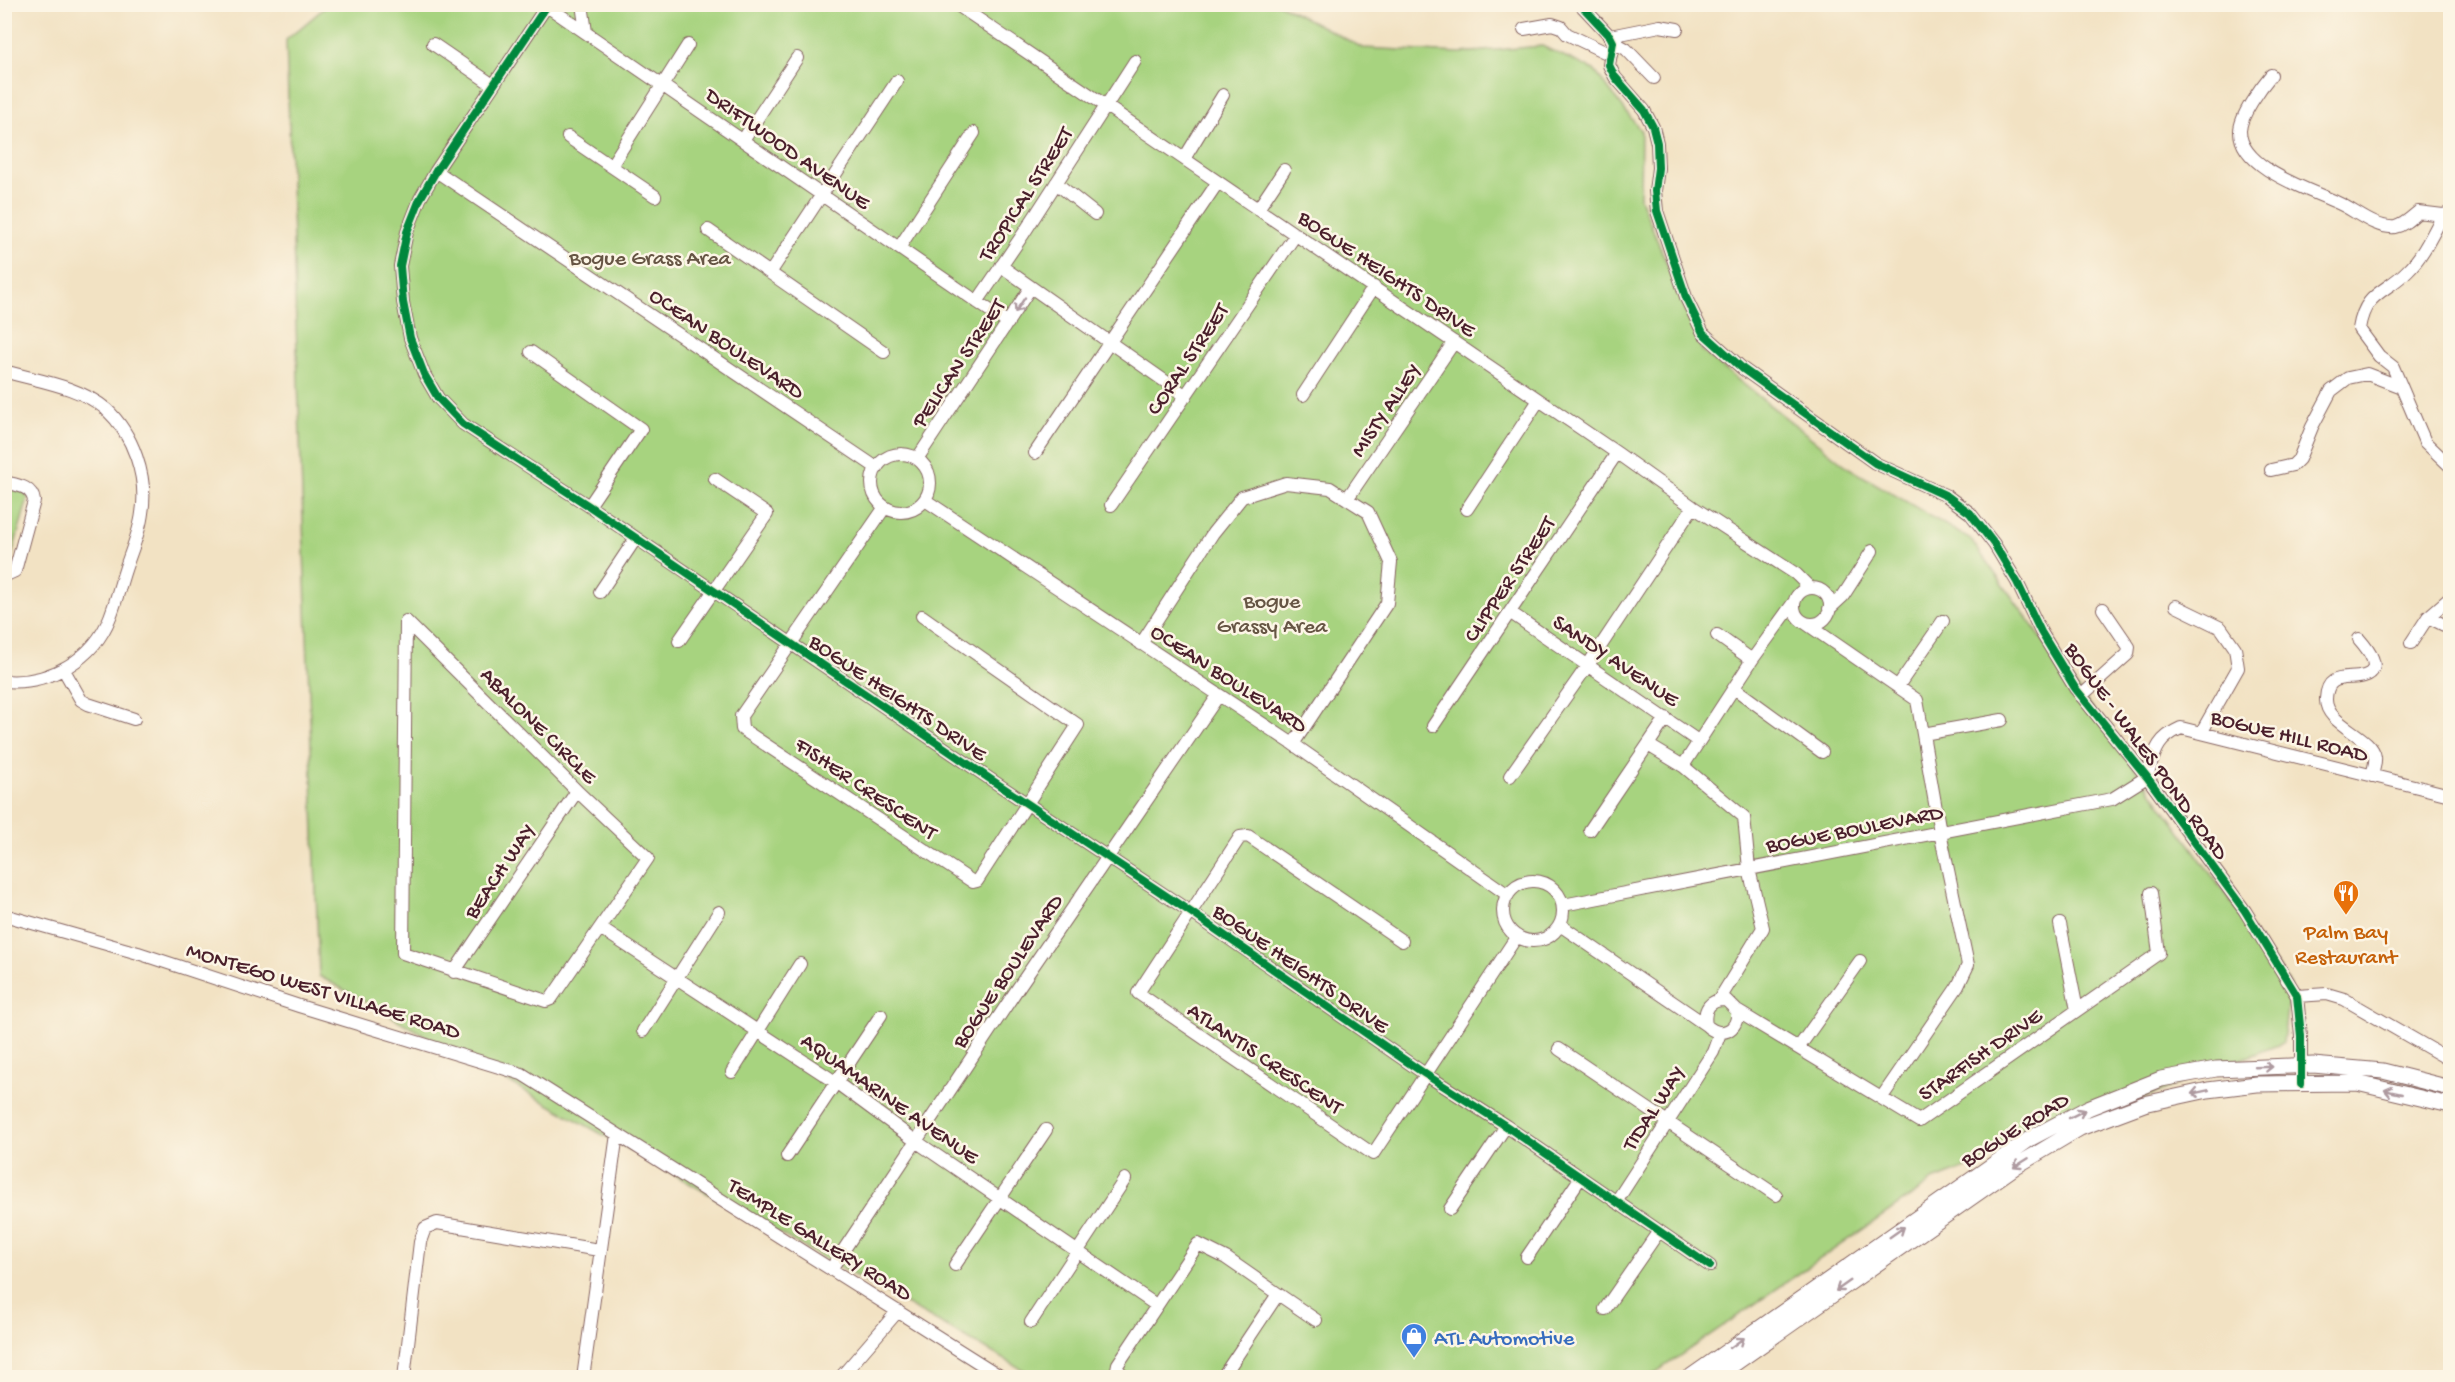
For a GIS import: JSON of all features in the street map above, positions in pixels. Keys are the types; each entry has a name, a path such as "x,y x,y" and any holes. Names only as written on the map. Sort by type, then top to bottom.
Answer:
{"main road":[{"name":"BOGUE ROAD","path":"1689,1377 2031,1138 2088,1108 2162,1079 2216,1069 2313,1065 2383,1071 2451,1088"},
{"name":"BOGUE ROAD","path":"1714,1377 2016,1166 2080,1128 2144,1104 2208,1090 2257,1084 2357,1083 2451,1105"}],"street":[{"path":"582,4 586,32"},
{"name":"BOGUE HEIGHTS DRIVE","path":"956,4 1374,287 1693,507 1796,574 1810,588"},
{"path":"1580,4 1611,39 1626,49 1654,78"},
{"name":"DRIFTWOOD AVENUE","path":"546,5 1008,323"},
{"name":"BOGUE HEIGHTS DRIVE","path":"546,5 436,171 420,198 407,232 400,266 402,302 410,338 424,374 438,398 463,424 589,506 1026,804 1192,913 1425,1074 1506,1126 1710,1266"},
{"path":"1524,29 1552,24 1561,27 1567,34 1611,55"},
{"path":"1611,39 1660,26 1677,29"},
{"name":"BOGUE - WALES POND ROAD","path":"1611,39 1609,65 1615,77 1644,110 1653,127 1657,143 1658,168 1655,191 1657,211 1687,300 1703,333 1743,369 1875,463 1947,496 1970,513 1994,544 2017,582 2041,632 2081,696 2147,777 2245,911 2297,996 2301,1036 2301,1084"},
{"path":"433,44 493,85"},
{"path":"611,166 688,45"},
{"path":"743,141 797,58"},
{"name":"TROPICAL STREET","path":"976,302 1136,61"},
{"path":"2271,75 2250,106 2240,129 2243,146 2260,163 2274,174 2381,225 2394,227 2406,223 2418,213 2447,214"},
{"path":"770,273 897,81"},
{"path":"1184,159 1224,95"},
{"path":"899,248 974,134"},
{"path":"568,137 655,196"},
{"path":"1258,209 1284,170"},
{"name":"OCEAN BOULEVARD","path":"436,171 877,468"},
{"path":"1035,453 1218,182"},
{"path":"1056,183 1095,214"},
{"path":"2447,214 2408,270 2372,297 2362,311 2360,329 2379,356 2393,367 2425,442 2451,466"},
{"path":"708,230 884,352"},
{"name":"CORAL STREET","path":"1111,505 1296,234"},
{"path":"1002,266 1186,396"},
{"name":"PELICAN STREET","path":"918,459 1031,287"},
{"path":"1303,395 1374,287"},
{"name":"MISTY ALLEY","path":"1347,499 1454,342"},
{"path":"531,352 641,429 589,506"},
{"path":"4,371 91,398 108,411 127,436 138,459 142,513 110,619 92,647 64,670 28,680 4,681"},
{"path":"2271,470 2293,465 2299,459 2312,427 2331,391 2348,378 2367,374 2401,387"},
{"path":"1467,509 1539,400"},
{"name":"CLIPPER STREET","path":"1433,726 1617,453"},
{"path":"909,455 918,459 929,473 930,482 925,500 911,510 894,511 885,507 879,501 872,484 877,468 891,456 909,455"},
{"path":"679,641 767,514 715,479"},
{"path":"4,482 28,489 34,501 15,571 4,576"},
{"path":"1141,644 1213,533 1242,497 1286,483 1330,488 1368,512 1391,561 1387,603 1293,744"},
{"name":"OCEAN BOULEVARD","path":"925,500 1293,744 1508,895"},
{"path":"791,644 885,507"},
{"path":"1510,776 1588,665 1693,507"},
{"path":"600,591 636,538"},
{"path":"1782,617 1813,624 1844,596 1872,550"},
{"path":"1796,574 1795,600 1801,620 1917,700 1940,832 1968,965 1958,986 1882,1097"},
{"path":"1683,766 1782,617 1795,600 1810,588 1820,590 1827,609 1826,639"},
{"path":"2411,644 2428,616 2451,598"},
{"path":"2176,606 2220,628 2235,648 2238,668 2201,733"},
{"path":"2081,696 2128,654 2129,647 2103,609"},
{"name":"SANDY AVENUE","path":"1511,613 1698,741"},
{"path":"922,616 1078,724 1026,804"},
{"path":"2428,616 2451,628"},
{"name":"ABALONE CIRCLE","path":"406,621 577,791 648,858 600,928 551,999 546,1001 405,955 402,949 406,621"},
{"path":"1898,686 1943,621"},
{"path":"1717,635 1752,660"},
{"path":"2359,639 2373,660 2371,672 2366,676 2347,676 2336,679 2329,688 2325,700 2342,725 2370,746 2375,758 2372,776"},
{"name":"FISHER CRESCENT","path":"791,644 741,716 742,729 973,882 976,881 1026,804"},
{"path":"64,670 81,699 88,704 134,719"},
{"path":"1734,688 1822,752"},
{"name":"BOGUE BOULEVARD","path":"831,1269 918,1142 1016,991 1218,696"},
{"path":"1590,830 1666,718"},
{"path":"1923,734 2002,720"},
{"name":"BOGUE HILL ROAD","path":"2147,777 2157,746 2167,734 2181,728 2451,795"},
{"path":"1648,745 1683,766 1744,817 1749,869 1763,928 1719,1000"},
{"name":"BOGUE BOULEVARD","path":"1563,905 2112,800 2147,777"},
{"name":"BEACH WAY","path":"454,972 577,791"},
{"path":"1192,913 1240,837 1244,835 1402,941"},
{"path":"1524,882 1544,883 1559,895 1563,905 1563,919 1560,925 1546,939 1536,941 1517,936 1505,922 1503,913 1508,895 1524,882"},
{"name":"STARFISH DRIVE","path":"1737,1011 1919,1121 2159,953 2151,893"},
{"path":"643,1031 719,912"},
{"name":"ATLANTIS CRESCENT","path":"1192,913 1139,991 1139,995 1372,1154 1425,1074"},
{"name":"MONTEGO WEST VILLAGE ROAD","path":"4,915 117,946 299,1006 499,1065 522,1074 618,1134"},
{"path":"2060,924 2077,1010"},
{"path":"1560,925 1706,1024 1712,1031 1728,1032 1735,1027 1738,1019 1737,1011 1731,1003 1719,1000 1713,1002 1707,1008 1704,1016 1706,1024"},
{"name":"AQUAMARINE AVENUE","path":"600,928 837,1083 918,1142 1079,1250 1156,1305"},
{"path":"1425,1074 1517,936"},
{"path":"1799,1047 1860,961"},
{"path":"732,1071 800,964"},
{"path":"2297,996 2327,994 2344,999 2451,1060"},
{"path":"787,1156 881,1015"},
{"name":"TIDAL WAY","path":"1616,1202 1713,1052 1720,1033"},
{"path":"1559,1049 1776,1195"},
{"path":"1450,1209 1506,1126"},
{"path":"956,1265 1046,1130"},
{"path":"583,1377 599,1250 618,1134"},
{"name":"TEMPLE GALLERY ROAD","path":"618,1134 1003,1377"},
{"path":"1527,1257 1581,1177"},
{"path":"1031,1322 1125,1179"},
{"path":"404,1377 420,1242 425,1228 437,1222 599,1250"},
{"path":"1605,1309 1659,1231"},
{"path":"1126,1377 1117,1369 1118,1364 1198,1244 1226,1258 1316,1320"},
{"path":"1222,1377 1278,1294"},
{"path":"840,1377 898,1311"}],"green space":[{"path":"329,4 1279,4 1363,48 1460,53 1542,46 1594,70 1641,131 1640,198 1703,352 1849,468 1971,540 2290,984 2283,1043 1933,1181 1649,1377 1036,1377 319,976 286,40"},
{"path":"4,488 24,492 28,498 8,569 4,568"}],"cycle path":[{"path":"548,4 436,171 420,199 407,232 400,266 403,302 410,338 424,374 438,398 463,424 589,506 993,781 1192,913 1425,1074 1506,1126 1710,1266"},
{"path":"1580,4 1610,36 1613,42 1609,65 1615,77 1644,110 1653,127 1657,143 1658,168 1655,191 1657,211 1687,300 1703,333 1743,369 1875,463 1947,496 1970,513 1994,544 2017,582 2041,632 2075,688 2147,777 2245,911 2297,996 2301,1036 2301,1084"}],"place":[{"name":"Palm Bay Restaurant","path":"2346,916"},
{"name":"ATL Automotive","path":"1414,1359"}],"park label":[{"name":"Bogue Grass Area","path":"650,256"},
{"name":"Bogue Grassy Area","path":"1272,612"}]}
